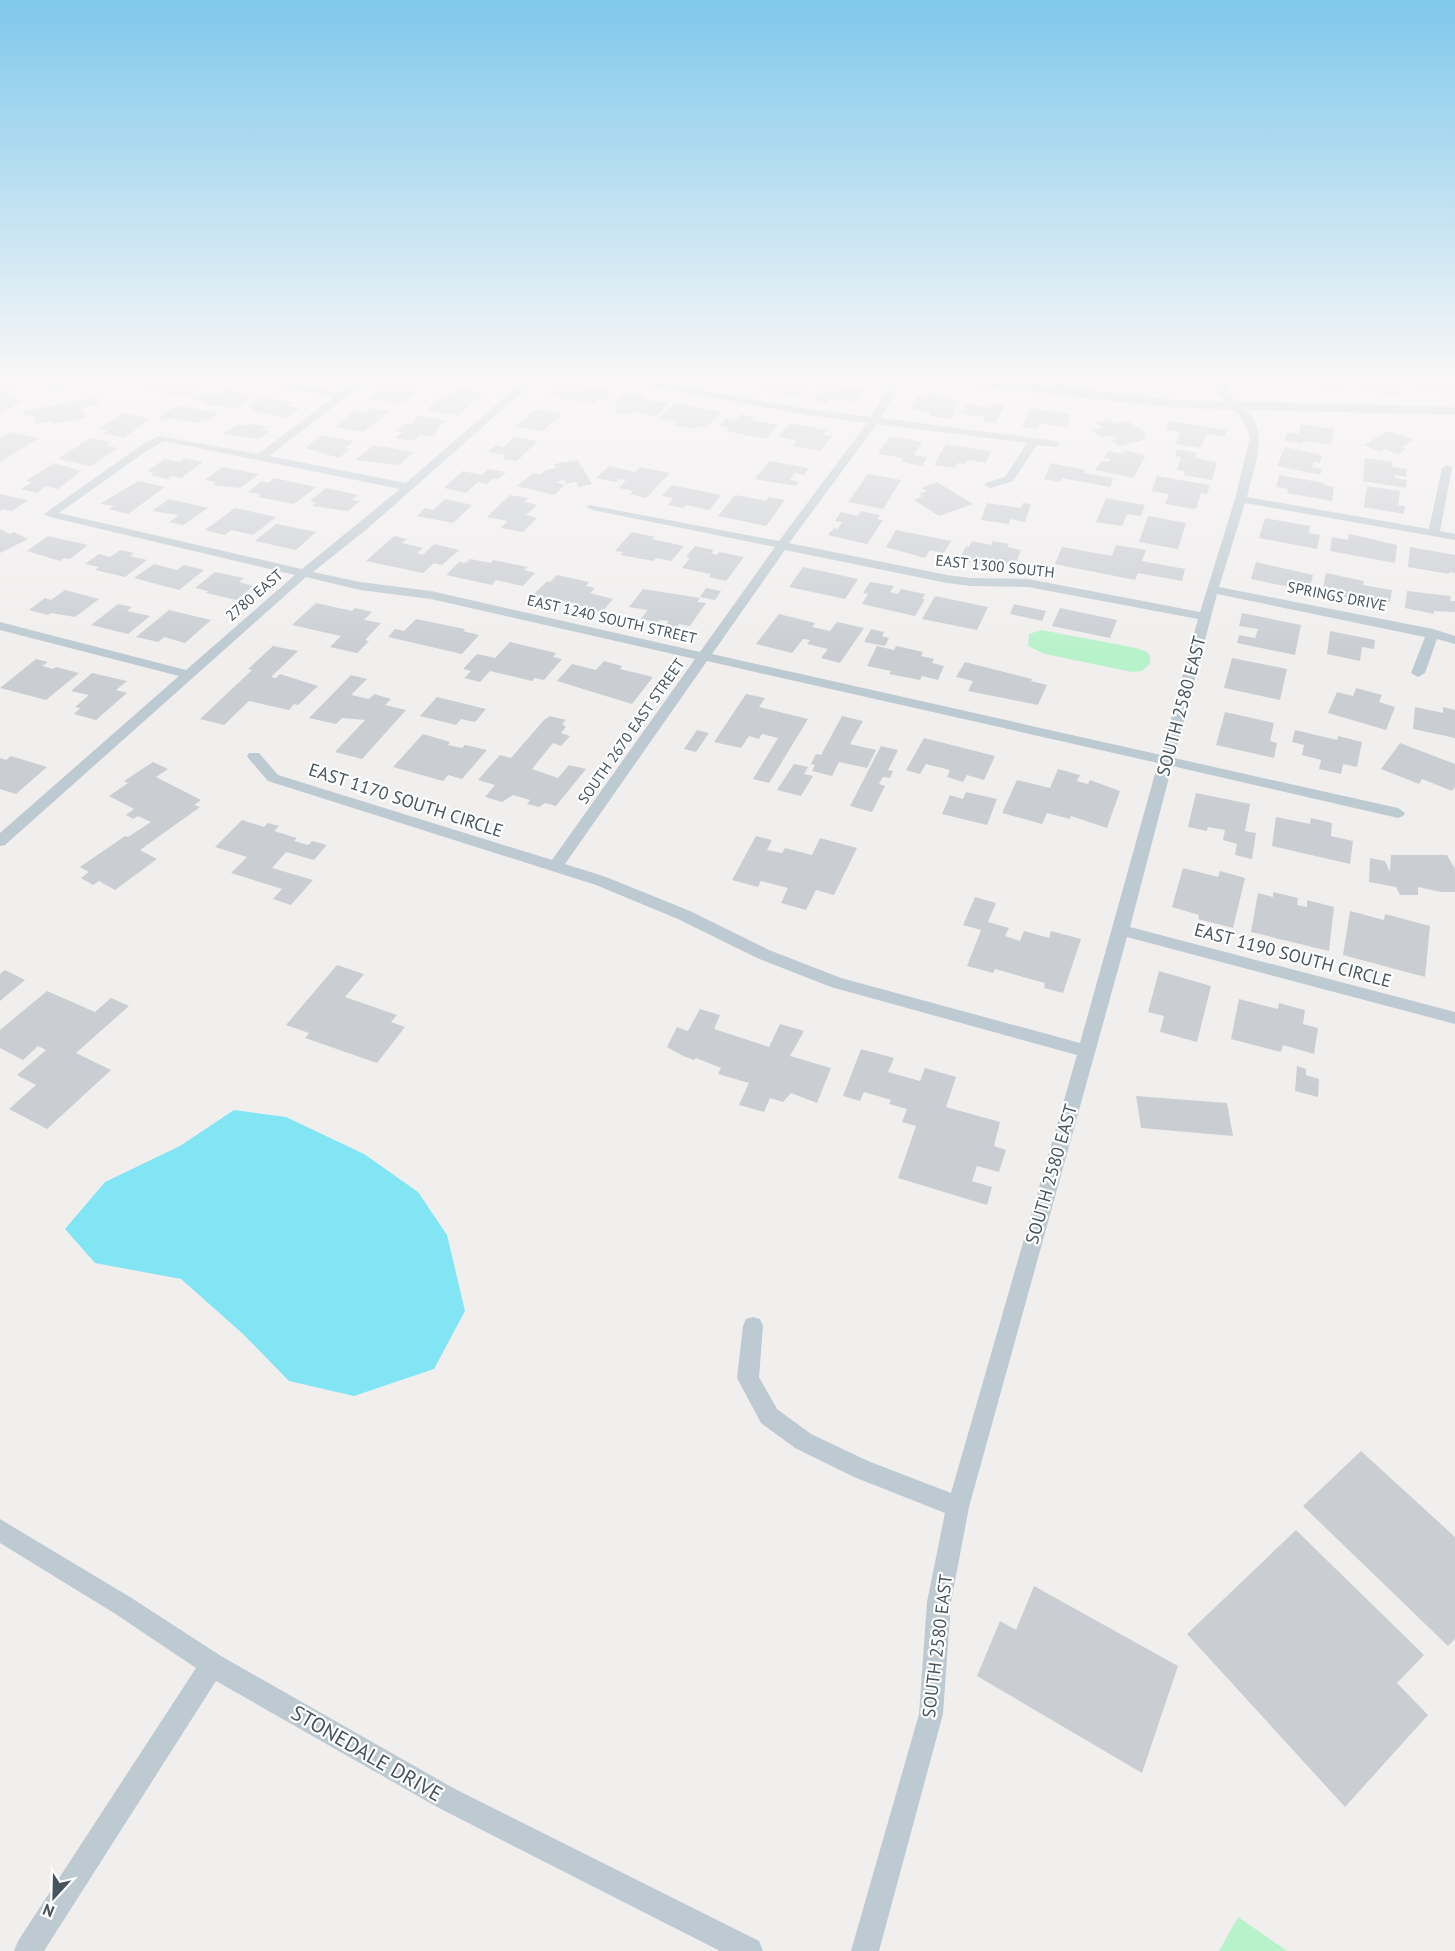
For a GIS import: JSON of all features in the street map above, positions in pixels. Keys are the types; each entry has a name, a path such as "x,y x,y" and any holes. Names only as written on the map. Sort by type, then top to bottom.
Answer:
{"street":[{"name":"EAST 1240 SOUTH STREET","path":"114,469 50,514 360,586 431,595 1398,813"},
{"path":"320,469 409,487"},
{"name":"2780 EAST","path":"4,833 304,573 429,469"},
{"name":"SOUTH 2670 EAST STREET","path":"555,867 839,469"},
{"path":"990,485 1009,479 1016,469"},
{"name":"SOUTH 2580 EAST","path":"865,1951 931,1714 939,1602 958,1507 1121,930 1212,589 1247,469"},
{"path":"1434,533 1448,469"},
{"path":"1240,499 1455,537"},
{"name":"EAST 1300 SOUTH","path":"593,507 947,579 971,582 1028,583 1205,617"},
{"name":"SPRINGS DRIVE","path":"1212,589 1433,633 1455,640"},
{"path":"0,626 188,674"},
{"path":"1418,673 1433,633"},
{"name":"EAST 1170 SOUTH CIRCLE","path":"254,756 273,778 601,881 674,911 763,954 837,983 1086,1052"},
{"name":"EAST 1190 SOUTH CIRCLE","path":"1121,930 1455,1018"},
{"path":"753,1326 748,1378 770,1416 803,1441 852,1464 958,1507"},
{"name":"STONEDALE DRIVE","path":"0,1530 122,1605 212,1665 446,1798 749,1951"},
{"path":"28,1951 212,1665"}],"green space":[{"path":"1041,630 1136,648 1147,652 1150,656 1150,664 1142,671 1132,672 1045,654 1028,646 1029,634"},
{"path":"1238,1917 1287,1951 1219,1951"}],"water":[{"path":"234,1110 286,1117 364,1154 418,1192 447,1235 465,1311 434,1369 354,1396 289,1381 243,1334 181,1279 95,1263 65,1229 105,1182 180,1146"}],"building":[{"path":"45,469 81,471 58,489 46,486 37,493 21,489 32,482 26,481"},
{"path":"150,469 193,469 181,478 171,476 168,479 150,475 154,472 147,471"},
{"path":"219,469 259,474 240,488 212,485 216,482 205,480"},
{"path":"488,469 506,472 498,479 493,478 487,484 478,482 466,493 444,488 463,471 482,475"},
{"path":"583,469 592,484 579,487 576,482 566,484 564,480 556,482 565,485 554,495 517,486 533,473 540,475 546,470"},
{"path":"606,469 635,472 638,469 650,469 670,473 646,498 630,494 633,491 619,488 626,480 619,479 616,482 596,478"},
{"path":"763,469 808,469 804,475 795,473 790,480 799,482 796,486 755,479"},
{"path":"1048,469 1081,469 1086,470 1084,473 1113,478 1110,487 1062,478 1060,482 1044,479"},
{"path":"1096,469 1138,469 1133,478"},
{"path":"1215,469 1212,480 1184,475 1185,471 1177,470"},
{"path":"1292,469 1322,469 1320,475"},
{"path":"1364,469 1407,469 1406,477 1395,475 1395,478 1407,480 1406,488 1363,481"},
{"path":"868,474 901,480 883,509 848,502"},
{"path":"1279,475 1334,487 1332,501 1287,493 1288,489 1276,487"},
{"path":"1157,476 1210,485 1207,494 1201,493 1196,509 1165,504 1169,494 1152,491"},
{"path":"274,478 316,487 294,504 258,497 261,494 248,492 262,481 268,483"},
{"path":"138,481 165,487 128,514 109,509 114,506 100,504"},
{"path":"937,482 973,504 939,516 914,500 923,496 919,494 927,491 921,488"},
{"path":"672,485 721,495 709,510 686,505 683,508 668,505 673,498 662,496"},
{"path":"1367,486 1400,491 1398,505 1405,506 1404,514 1364,507"},
{"path":"326,488 358,495 352,500 360,501 348,511 312,506 316,503 310,501"},
{"path":"0,494 28,500 12,511 3,509 0,511"},
{"path":"510,495 528,498 524,502 537,505 526,515 537,518 523,532 501,528 507,521 487,517"},
{"path":"735,495 766,501 769,497 785,500 766,526 718,516"},
{"path":"1106,498 1145,505 1141,516 1127,514 1122,526 1096,522"},
{"path":"169,499 208,508 183,525 169,522 179,515 152,511"},
{"path":"445,499 472,505 453,523 417,516 425,508 433,510"},
{"path":"987,503 1021,508 1023,503 1031,504 1025,522 1010,519 1009,524 981,520"},
{"path":"235,508 276,517 253,535 231,530 225,535 205,530"},
{"path":"861,511 880,515 877,519 883,520 867,544 828,535 834,528 838,529 842,522 835,521 841,512 858,516"},
{"path":"1148,516 1186,523 1178,549 1139,542"},
{"path":"1265,518 1310,526 1309,533 1320,535 1317,549 1259,538"},
{"path":"276,524 316,532 296,550 255,541"},
{"path":"0,529 10,534 14,532 28,539 0,553"},
{"path":"896,530 951,541 944,553 930,550 925,558 886,547"},
{"path":"632,532 684,546 671,561 656,558 653,561 621,555 623,552 615,551"},
{"path":"1349,534 1397,545 1395,563 1330,551 1332,537 1348,540"},
{"path":"48,536 88,545 70,559 64,558 60,561 27,551"},
{"path":"394,536 407,539 402,543 423,548 417,553 423,555 434,544 459,550 442,565 434,563 423,573 366,561"},
{"path":"972,541 991,545 993,541 1009,544 1007,547 1021,550 1015,565 986,559 983,565 959,560 966,546 969,547"},
{"path":"1116,545 1146,550 1142,561 1185,569 1182,581 1138,573 1135,580 1055,564 1062,547 1112,556"},
{"path":"695,546 714,550 711,553 717,555 719,552 744,557 726,581 709,577 711,574 682,568 690,558 686,557"},
{"path":"1410,547 1455,555 1455,573 1408,567"},
{"path":"120,550 134,553 130,556 147,560 125,577 95,570 99,567 85,564 99,554 110,557"},
{"path":"470,559 491,563 493,560 528,567 524,570 535,573 523,586 496,580 492,585 446,575 459,562 466,563"},
{"path":"1256,562 1313,575 1309,591 1251,579"},
{"path":"154,564 177,570 184,565 204,570 179,590 134,578"},
{"path":"803,567 858,579 845,599 789,587"},
{"path":"215,572 244,578 239,582 253,586 237,600 195,588"},
{"path":"1326,573 1364,581 1363,585 1392,590 1390,602 1361,596 1361,600 1322,593"},
{"path":"557,575 589,582 586,586 595,588 590,593 613,599 602,612 550,597 546,601 531,597 547,581 550,582"},
{"path":"870,582 894,586 890,592 898,594 901,589 925,594 922,599 925,599 915,616 862,604 868,594 863,593"},
{"path":"706,588 721,591 715,600 700,597"},
{"path":"643,589 700,598 697,602 706,603 690,626 679,624 677,628 666,625 669,621 641,619 648,610 629,607"},
{"path":"65,590 99,599 75,617 51,613 48,615 29,610 45,598 51,600"},
{"path":"1407,591 1451,596 1450,601 1455,601 1455,612 1434,611 1434,614 1405,608"},
{"path":"935,596 988,607 977,630 922,619"},
{"path":"316,603 352,611 355,608 372,612 364,620 381,623 365,640 369,641 357,653 330,647 341,636 292,625"},
{"path":"118,604 132,607 127,611 150,616 128,634 91,625"},
{"path":"1014,604 1046,611 1042,621 1010,614"},
{"path":"1060,608 1117,620 1110,638 1052,626"},
{"path":"169,610 211,620 185,643 164,637 158,642 136,637"},
{"path":"1242,613 1301,625 1295,655 1237,643 1239,635 1255,638 1258,629 1239,626"},
{"path":"779,614 815,623 812,627 830,631 837,622 864,628 840,663 821,658 828,649 807,644 810,640 803,639 792,653 756,644"},
{"path":"416,619 465,629 463,631 479,635 462,654 388,637 395,629 404,631"},
{"path":"871,629 884,632 882,636 889,638 885,646 864,642"},
{"path":"1330,631 1375,640 1374,649 1362,647 1360,661 1327,654"},
{"path":"510,642 556,653 553,657 562,659 544,680 535,678 532,681 490,671 480,682 464,678 471,671 463,669 477,654 495,658"},
{"path":"273,646 298,651 271,677 276,678 280,674 318,686 298,705 294,704 289,710 249,701 224,725 200,719 252,670 248,669"},
{"path":"877,646 894,650 896,646 923,652 921,656 934,659 932,663 944,666 938,680 922,676 920,680 889,674 891,671 867,666"},
{"path":"1232,658 1287,669 1280,700 1224,688"},
{"path":"36,659 48,662 42,666 79,673 46,700 0,688"},
{"path":"604,661 622,666 620,669 653,677 632,704 557,681 572,664 596,670"},
{"path":"965,662 1047,685 1038,705 968,691 973,681 956,677"},
{"path":"92,673 127,681 116,690 127,693 96,720 74,714 80,708 75,707 89,695 71,691"},
{"path":"351,675 367,679 351,695 369,699 374,694 391,699 385,705 406,710 362,759 335,752 365,720 342,718 336,724 309,718"},
{"path":"1356,688 1382,695 1379,702 1395,707 1386,730 1328,713 1337,692 1353,696"},
{"path":"746,694 765,698 759,707 808,719 769,783 753,779 778,738 762,734 759,739 749,736 741,748 714,742"},
{"path":"437,697 486,709 475,722 461,719 456,725 420,716"},
{"path":"1415,707 1443,713 1443,707 1455,710 1455,738 1413,729"},
{"path":"1225,712 1274,723 1270,741 1277,743 1274,758 1216,745"},
{"path":"550,716 566,720 562,724 566,727 561,733 570,736 561,746 553,743 532,769 558,778 569,765 586,769 556,806 545,803 539,807 527,804 530,800 513,795 502,802 485,797 495,785 478,780 500,755 511,758"},
{"path":"842,716 863,721 850,744 876,750 867,768 839,762 832,776 812,771 815,765 811,764 816,754 821,755"},
{"path":"697,730 709,733 696,752 684,749"},
{"path":"1295,730 1337,740 1338,736 1362,742 1357,767 1343,764 1341,774 1319,769 1321,760 1302,755 1304,745 1292,742"},
{"path":"423,734 450,742 448,745 462,748 465,745 487,750 462,779 448,775 443,781 393,767"},
{"path":"924,738 995,756 984,780 967,775 963,782 947,777 950,770 926,764 920,774 906,770"},
{"path":"1400,743 1455,764 1455,787 1452,791 1422,779 1419,784 1381,769"},
{"path":"881,746 898,750 888,770 893,771 890,778 883,777 879,784 885,786 872,812 850,806"},
{"path":"11,756 47,767 16,794 0,789 0,758 6,760"},
{"path":"153,762 168,769 156,777 201,800 194,805 200,807 140,850 157,859 115,890 99,881 93,885 81,878 89,872 80,867 125,836 128,837 151,822 138,816 133,819 126,815 134,809 109,796 128,783 124,781"},
{"path":"794,764 808,767 804,774 813,776 801,796 777,790"},
{"path":"1058,769 1080,775 1077,781 1088,784 1090,780 1120,791 1107,828 1071,816 1070,819 1047,813 1042,824 1002,813 1017,780 1050,788"},
{"path":"966,792 997,799 987,825 942,814 950,795 963,799"},
{"path":"1196,793 1250,804 1245,831 1256,833 1252,859 1235,855 1237,844 1223,840 1225,830 1208,827 1207,831 1188,827"},
{"path":"1276,817 1310,824 1311,818 1332,823 1331,836 1353,841 1350,864 1272,846"},
{"path":"242,820 264,827 268,823 279,826 274,831 297,838 294,841 308,845 312,841 327,845 314,860 286,852 272,868 313,880 291,905 273,899 282,889 231,873 247,857 215,847"},
{"path":"756,836 772,840 767,850 782,853 785,848 812,855 820,838 857,848 834,895 816,890 806,910 781,903 788,888 761,881 758,887 732,880"},
{"path":"1391,855 1447,855 1455,869 1455,892 1441,892 1418,887 1418,895 1400,895 1396,887 1369,882 1370,858 1385,861 1390,872"},
{"path":"1183,868 1218,877 1220,871 1245,878 1233,928 1198,919 1199,915 1172,907"},
{"path":"1273,892 1298,898 1297,905 1307,907 1307,900 1334,907 1329,951 1251,932 1258,893 1273,897"},
{"path":"975,897 996,903 988,922 1009,928 1005,936 1020,941 1024,931 1049,938 1051,931 1081,939 1063,993 1044,988 1045,983 995,969 993,973 967,966 981,930 963,925"},
{"path":"1350,911 1384,920 1385,914 1430,926 1425,977 1343,955"},
{"path":"337,965 364,974 345,997 397,1015 391,1022 405,1027 377,1063 305,1038 309,1033 286,1025"},
{"path":"5,970 25,980 0,1001 0,974"},
{"path":"1159,971 1211,986 1197,1042 1160,1032 1164,1016 1148,1012"},
{"path":"47,991 95,1012 111,998 129,1006 76,1053 111,1070 47,1129 9,1109 36,1085 17,1075 46,1050 38,1046 23,1060 0,1048 0,1030"},
{"path":"1239,999 1278,1009 1279,1003 1305,1010 1303,1024 1318,1028 1314,1054 1283,1045 1281,1052 1231,1039"},
{"path":"700,1009 720,1015 714,1029 769,1047 780,1024 804,1031 790,1056 831,1068 817,1103 791,1093 783,1102 770,1098 764,1112 739,1105 749,1083 718,1074 721,1068 696,1058 694,1060 683,1056 667,1047 677,1027 688,1031"},
{"path":"861,1049 894,1058 888,1072 920,1081 925,1068 956,1077 946,1107 1000,1122 994,1146 1006,1150 999,1172 977,1166 972,1181 992,1187 987,1205 898,1178 916,1126 902,1122 907,1109 889,1104 891,1100 864,1092 860,1101 843,1096"},
{"path":"1297,1066 1306,1069 1306,1075 1319,1079 1318,1097 1295,1091"},
{"path":"1136,1096 1227,1103 1233,1136 1141,1128"},
{"path":"1361,1451 1455,1537 1455,1639 1448,1646 1303,1506"},
{"path":"1296,1530 1424,1655 1397,1683 1428,1715 1345,1807 1187,1634"},
{"path":"1034,1586 1178,1666 1142,1773 977,1676 1000,1621 1016,1630"}]}
